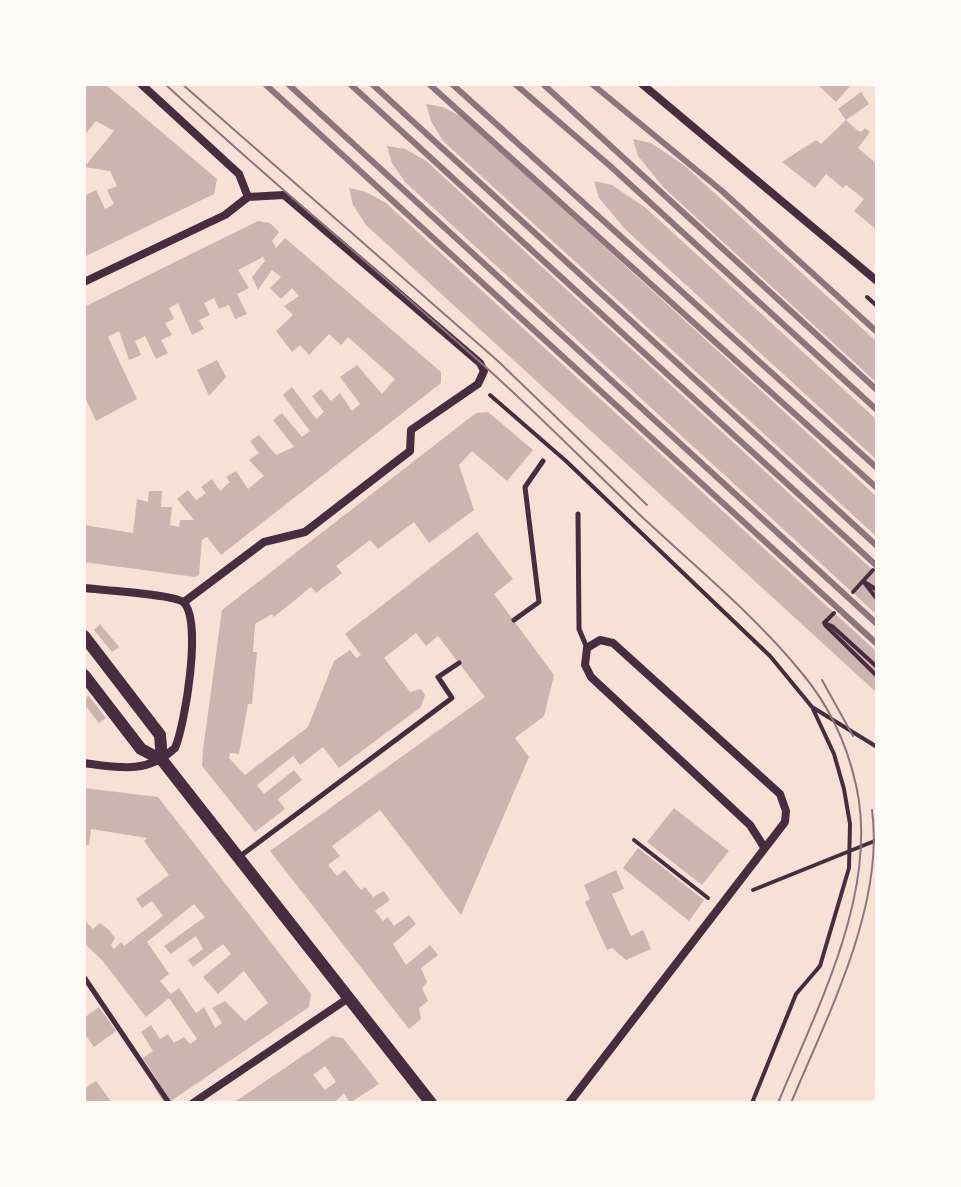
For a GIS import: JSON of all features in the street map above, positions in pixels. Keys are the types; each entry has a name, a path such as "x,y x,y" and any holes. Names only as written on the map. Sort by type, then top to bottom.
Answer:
{"street":[{"path":"141,84 239,174 248,197"},
{"path":"642,84 877,281"},
{"path":"84,282 225,215 248,197 284,195 480,363 484,371 478,384 411,430 410,451 355,496 305,532 264,542 184,602 84,588"},
{"path":"84,763 134,769 162,760 175,748 194,631 184,602"},
{"path":"84,636 160,735 162,760"},
{"path":"569,1103 785,822 786,811 780,794 613,643 600,640 587,648 585,665 591,677 750,825 764,847"},
{"path":"84,675 141,749 162,760 431,1103"},
{"path":"193,1103 350,997"}],"lane":[{"path":"514,620 539,602 525,487 543,461"},
{"path":"578,514 579,629 587,648"},
{"path":"238,858 452,698 438,677 459,663"},
{"path":"84,977 169,1103"}],"path":[{"path":"478,384 566,461 770,656 812,707 834,754 844,789 849,868 820,966 796,994 752,1103"},
{"path":"853,592 873,570"},
{"path":"863,581 877,590"},
{"path":"863,581 877,599"},
{"path":"824,623 834,613"},
{"path":"824,623 832,626 877,667"},
{"path":"824,623 828,631 877,676"},
{"path":"812,707 877,747"},
{"path":"825,861 877,840"}],"building":[{"path":"84,84 105,84 217,179 214,194 84,257 84,196 96,190 105,209 114,204 107,190 117,186 110,171 84,167 114,131 96,121 84,136"},
{"path":"817,84 852,84 836,102"},
{"path":"861,92 869,104 846,120 838,109"},
{"path":"426,104 443,107 464,118 877,497 877,537 443,141 431,121"},
{"path":"846,120 861,132 865,128 870,132 858,148 877,164 877,230 854,211 864,199 846,185 843,188 826,174 815,188 782,162 816,140 821,144"},
{"path":"633,139 651,143 685,166 877,342 877,383 664,188 638,156"},
{"path":"387,146 405,149 425,160 877,574 877,615 405,182 392,163"},
{"path":"594,181 612,185 646,208 877,420 877,460 626,230 599,198"},
{"path":"349,188 366,192 386,203 877,652 877,693 366,225 353,205"},
{"path":"258,221 270,223 279,232 272,241 276,248 285,238 441,372 441,383 221,555 207,537 202,540 199,575 195,577 84,562 84,525 133,533 137,499 148,502 149,491 162,491 161,507 172,507 170,525 179,527 180,520 194,520 177,499 188,490 196,500 206,493 201,487 212,479 220,491 230,482 226,477 236,471 248,489 264,476 249,460 259,453 250,441 259,435 276,455 294,447 273,420 282,413 302,437 310,431 283,395 292,387 316,419 324,412 312,396 321,389 331,401 340,393 352,411 360,404 340,377 357,365 382,394 395,379 348,337 341,345 329,334 309,355 300,345 292,352 276,331 293,315 284,306 299,296 292,288 281,299 270,288 281,277 272,270 258,290 252,277 265,261 263,257 238,270 249,288 237,294 247,314 235,319 229,305 219,309 214,298 204,303 210,315 199,320 204,329 192,335 178,303 169,308 174,319 165,323 172,335 161,340 168,353 156,359 145,336 135,341 141,355 129,360 119,331 108,337 137,399 96,421 84,395 84,307"},
{"path":"217,360 226,377 209,396 197,370"},
{"path":"488,412 533,450 507,481 472,451 459,465 474,510 429,543 414,522 378,549 370,540 336,566 342,573 316,593 311,587 274,617 272,614 255,624 253,652 257,652 252,704 248,704 239,754 230,753 229,758 245,775 308,727 334,661 350,650 356,658 361,655 345,634 477,532 513,579 494,594 554,675 544,716 515,738 529,757 461,915 380,810 332,846 340,856 328,865 337,876 345,870 361,890 365,887 373,897 384,891 390,900 375,911 383,921 388,917 394,926 409,915 416,924 393,944 406,965 430,945 438,955 421,968 427,982 422,988 428,1001 419,1008 421,1019 409,1029 270,851 485,697 438,636 426,646 416,633 384,658 410,692 421,689 425,695 421,707 339,768 323,747 300,765 293,756 257,785 264,794 294,770 302,780 278,799 285,809 255,832 202,766 203,750 222,610 476,413"},
{"path":"100,624 119,647 112,652 94,630"},
{"path":"88,695 106,718 99,723 84,704"},
{"path":"84,788 158,797 311,994 309,1007 164,1103 154,1087 159,1083 143,1058 153,1051 141,1032 151,1025 160,1039 168,1034 174,1043 184,1037 190,1044 197,1039 169,998 146,1017 102,960 84,943 84,920 93,929 100,923 109,930 115,938 111,945 114,949 121,942 124,946 163,916 152,901 142,908 136,899 169,875 144,841 147,838 91,829 89,845 84,845","holes":["194,904 205,917 164,946 171,954 196,936 203,949 188,960 193,967 223,944 231,954 203,977 218,994 244,971 268,1003 245,1021 225,1001 212,1008 222,1023 215,1028 204,1007 196,1013 179,988 171,994 160,981 169,974 147,942"]},
{"path":"674,808 729,851 702,885 647,842"},
{"path":"638,848 704,900 689,921 623,868"},
{"path":"616,870 624,889 612,894 631,936 643,930 651,949 626,960 612,948 607,950 585,902 590,899 584,885"},
{"path":"99,1007 116,1031 94,1047 84,1033 84,1018"},
{"path":"332,1036 343,1038 379,1084 350,1103 344,1093 334,1103 233,1103","holes":["325,1066 336,1082 325,1090 313,1075"]},
{"path":"96,1081 112,1103 84,1103 84,1089"}],"tram line":[{"path":"165,84 509,388 743,610 783,651 820,697 842,740 856,785 861,825 859,866 841,948 778,1103"},
{"path":"182,84 499,362 647,505"},
{"path":"822,680 853,736"},
{"path":"791,1103 836,997 862,922 874,847 872,810"}],"railway":[{"path":"265,84 877,644"},
{"path":"288,84 877,624"},
{"path":"350,84 877,566"},
{"path":"372,84 877,546"},
{"path":"429,84 877,488"},
{"path":"452,84 877,468"},
{"path":"515,84 609,165 877,410"},
{"path":"543,84 877,390"},
{"path":"592,84 722,191 877,332"}]}
